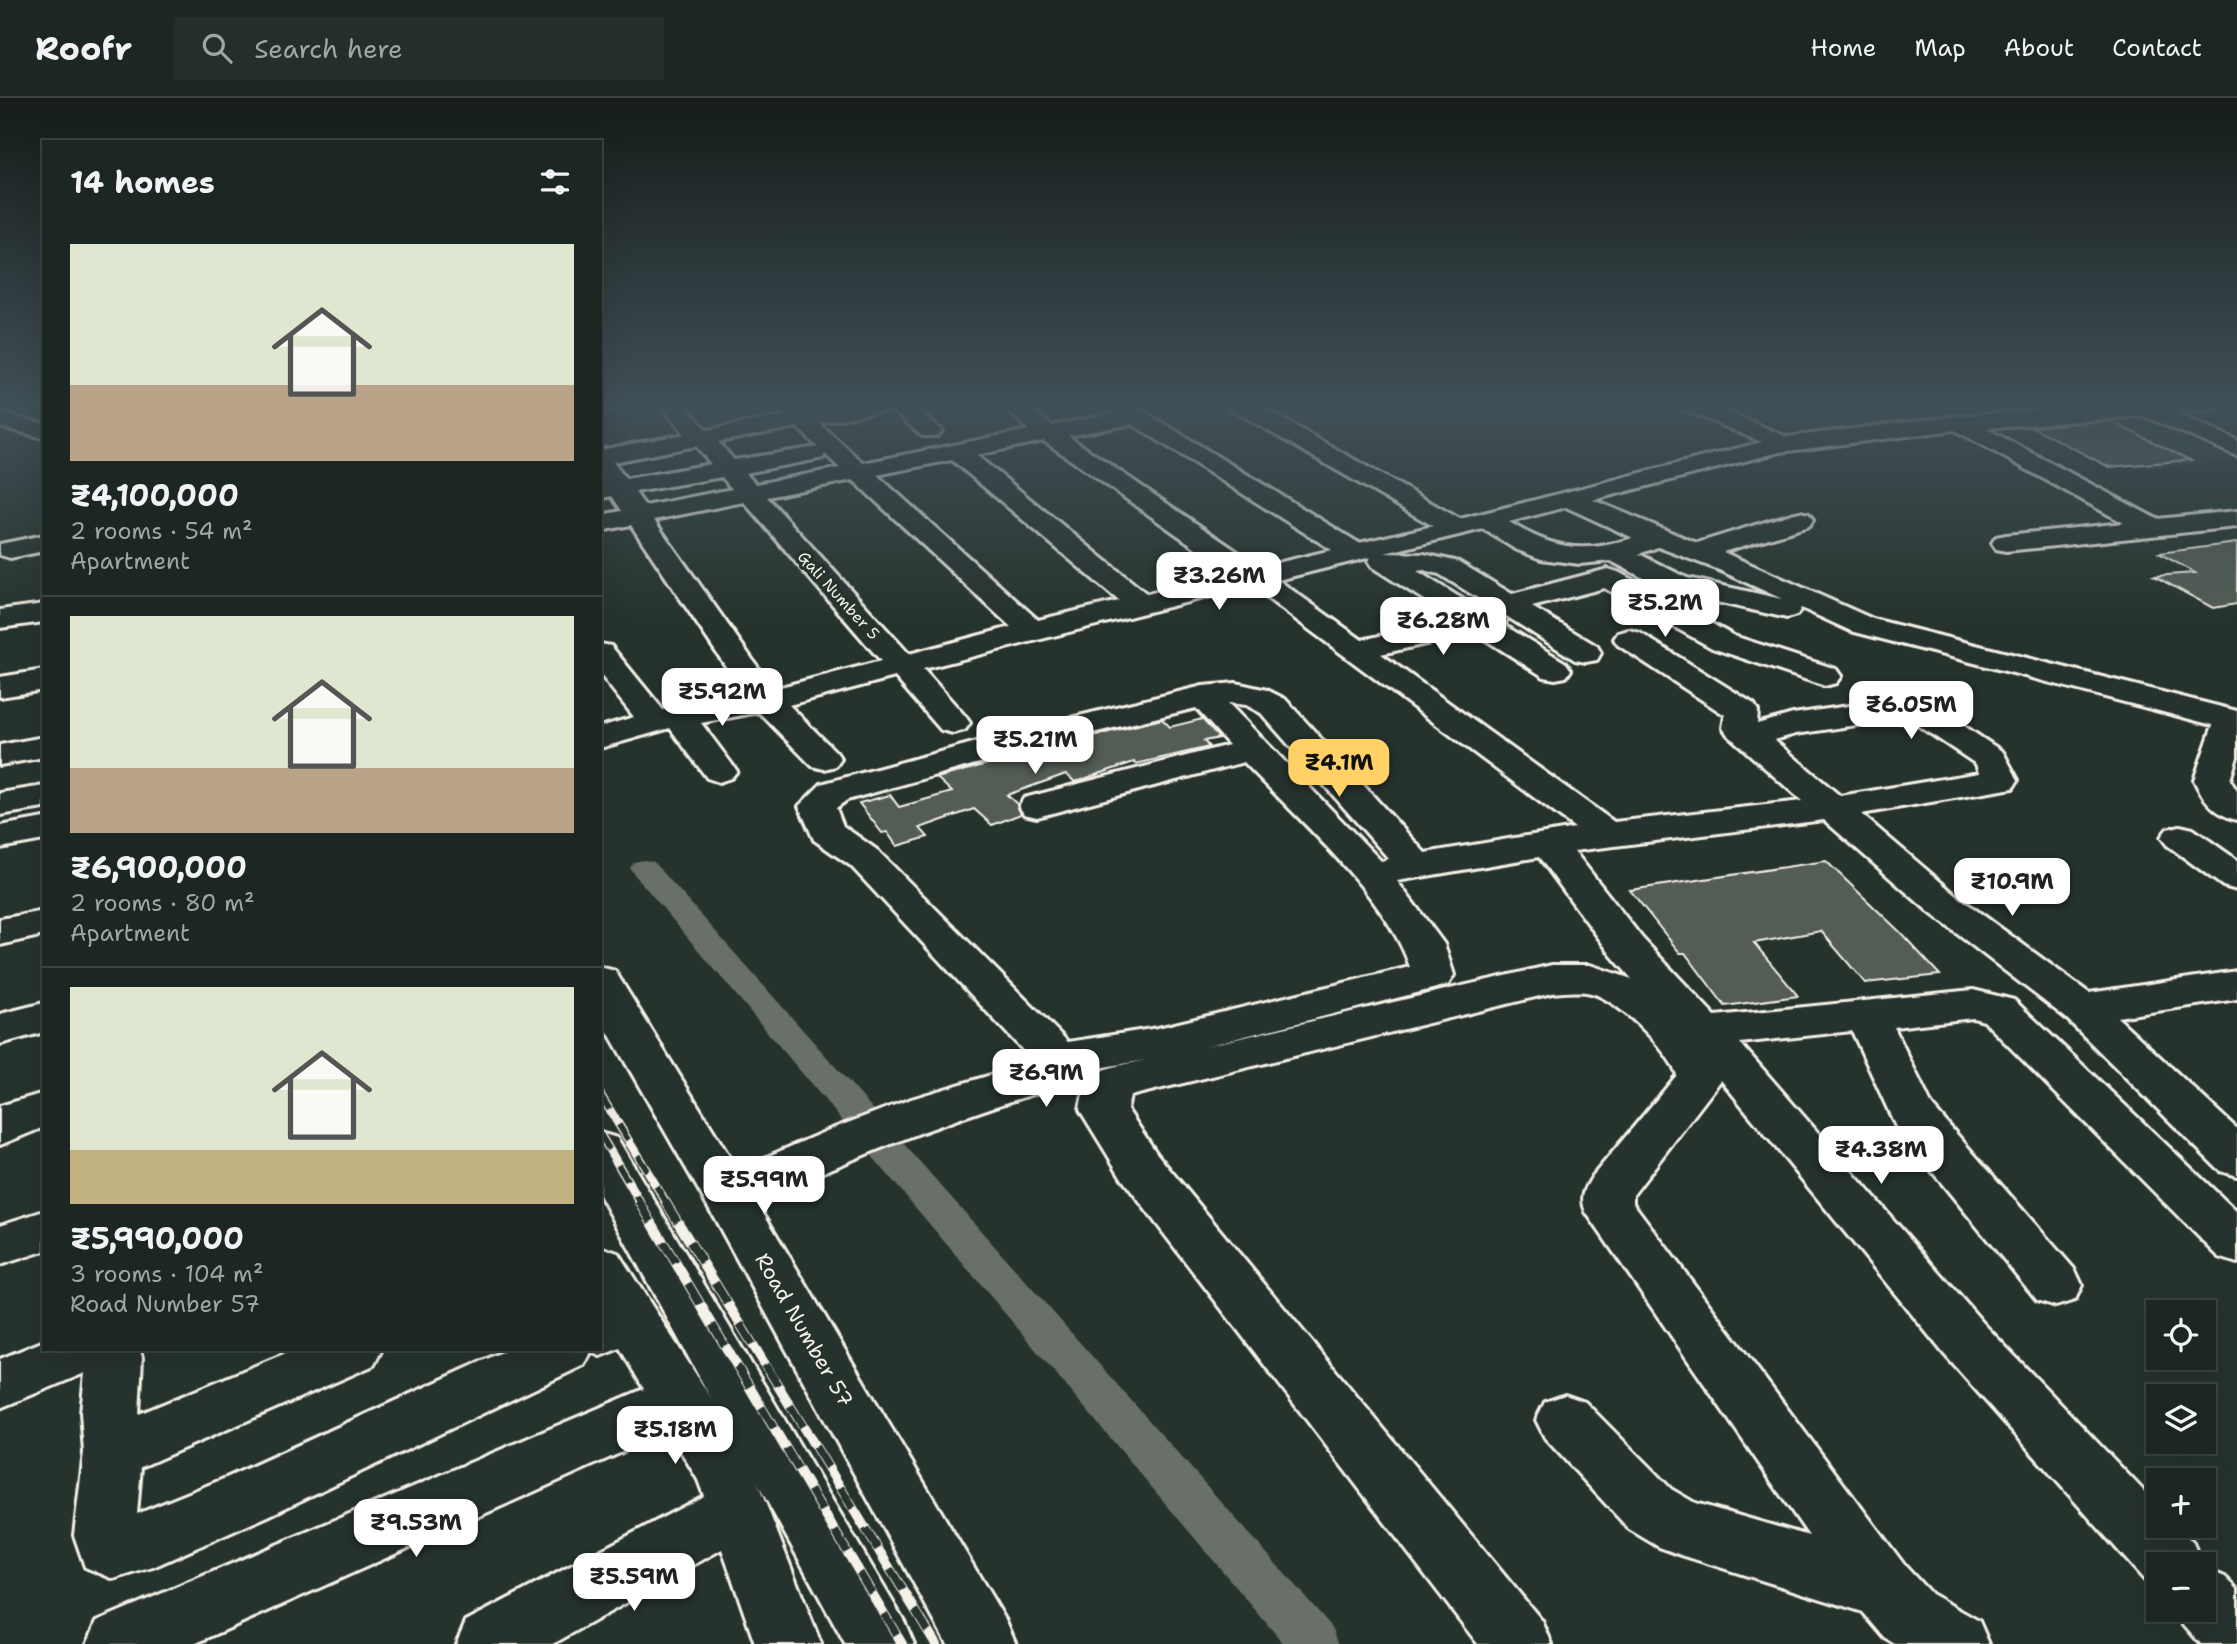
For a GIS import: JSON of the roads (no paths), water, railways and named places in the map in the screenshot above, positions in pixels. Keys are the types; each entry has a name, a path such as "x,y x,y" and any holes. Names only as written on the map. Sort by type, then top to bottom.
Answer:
{"street":[{"path":"610,489 678,476"},
{"name":"Gali Number 5","path":"734,476 953,723"},
{"path":"602,523 824,476"},
{"path":"861,476 1032,631"},
{"path":"998,476 1143,606"},
{"path":"1112,476 1255,577 1607,834"},
{"path":"1237,476 1555,670"},
{"path":"1365,476 1456,528"},
{"path":"602,737 660,721 766,701 1032,631 1255,577 1370,555 1456,528 1658,476"},
{"path":"2057,476 2151,527"},
{"path":"610,489 637,515 766,701 824,759"},
{"path":"1569,499 1871,627"},
{"path":"2006,543 2237,519"},
{"path":"1486,520 1541,551 1576,556 1678,585 1871,627 2232,720 2212,780 2218,793 2237,809"},
{"path":"1696,552 1800,520"},
{"path":"1354,651 1478,622 1514,610 1611,565 1628,551 1650,541 1640,531"},
{"path":"10,550 42,543"},
{"path":"1370,555 1436,563 1449,568 1586,653"},
{"path":"1504,559 1555,592"},
{"path":"1611,565 1723,642 1825,676"},
{"path":"0,620 42,613"},
{"path":"1629,639 1742,711 1740,728 1943,904 2081,1008 2237,1158"},
{"path":"602,655 660,721 719,771"},
{"path":"0,687 42,680"},
{"path":"1058,1059 864,858 827,832 817,806 825,796 849,787 1037,736 1203,696 1236,694 1256,697 1273,706 1415,865"},
{"path":"1058,1059 1158,1043 1433,975 1423,944 1372,874 1251,750 1203,696"},
{"path":"1372,874 1607,834 1833,808 2000,780 1991,759 1925,715 1890,710 1793,724 1750,736"},
{"path":"0,755 42,747"},
{"path":"1037,806 1251,750"},
{"path":"0,804 42,797"},
{"path":"0,837 42,829"},
{"path":"2180,837 2237,878"},
{"path":"1548,843 1627,947 1704,1032 1964,1339 2160,1552"},
{"path":"0,932 42,923"},
{"path":"1518,1644 1140,1167 1102,1110 1107,1089 1116,1083 1552,979 1592,979 1629,995 1666,1027 1700,1070 1700,1078 1609,1190 1607,1202 1611,1212 1883,1588 1908,1615 1956,1644"},
{"name":"Road Number 57","path":"602,984 749,1184 983,1644"},
{"path":"2081,1008 2237,985"},
{"path":"1704,1032 1973,1004 1999,1010 2237,1243"},
{"path":"1866,1014 1913,1115 2056,1285"},
{"path":"0,1030 42,1018"},
{"path":"749,1184 982,1091 1051,1073 1058,1059"},
{"path":"0,1128 16,1118 42,1111"},
{"path":"602,1155 881,1644"},
{"path":"0,1245 42,1232"},
{"path":"602,1275 616,1326 681,1399 724,1471 788,1644"},
{"path":"0,1384 79,1351"},
{"path":"112,1351 110,1413 113,1452 105,1535 107,1546 114,1550 131,1546 247,1497 561,1351"},
{"path":"113,1452 350,1351"},
{"path":"120,1644 681,1399"},
{"path":"1565,1420 1650,1508 1681,1527 1883,1588"},
{"path":"489,1644 738,1508"},
{"path":"2216,1613 2237,1636"}],"waterway":[{"path":"644,868 1315,1644"}],"railway":[{"path":"602,1097 666,1202"},
{"path":"602,1137 640,1202"},
{"path":"639,1201 902,1644"},
{"path":"665,1201 936,1644"}]}
